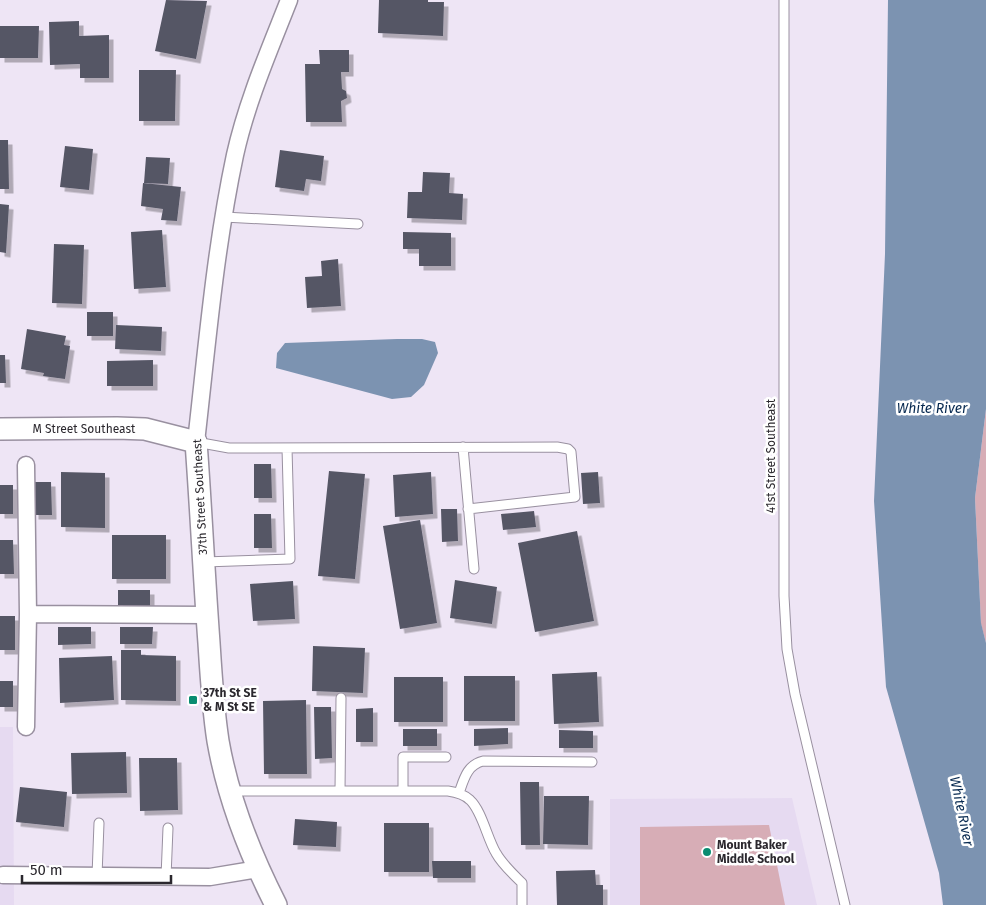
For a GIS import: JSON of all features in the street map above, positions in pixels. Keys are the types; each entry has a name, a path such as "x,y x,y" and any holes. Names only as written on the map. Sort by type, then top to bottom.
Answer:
{"street":[{"name":"37th Street Southeast","path":"276,905 258,869 231,791 218,741 206,614 196,442 217,262 236,154 255,86 289,0"},
{"name":"M Street Southeast","path":"0,429 146,429 196,442"},
{"path":"26,465 28,614 26,727"},
{"path":"28,614 206,614"},
{"path":"1,877 210,877 258,869"}],"lane":[{"name":"41st Street Southeast","path":"784,0 784,596 787,649 795,694 845,905"},
{"path":"224,217 358,224"},
{"path":"196,442 229,448 557,447 568,449 572,452 576,497 468,509"},
{"path":"463,447 474,569"},
{"path":"204,562 290,559 287,448"},
{"path":"340,791 341,698"},
{"path":"402,791 402,757 446,757"},
{"path":"458,793 468,769 475,763 592,762"},
{"path":"231,791 448,791 458,793 470,800 477,810 497,856 522,884 522,905"},
{"path":"97,876 100,823"},
{"path":"166,877 168,828"}],"shaded area":[{"path":"986,409 986,643 981,624 975,498"},
{"path":"0,727 13,727 14,905 0,905"},
{"name":"Mount Baker Middle School","path":"792,798 817,905 610,905 610,799"},
{"path":"769,825 785,905 640,905 640,827"}],"water":[{"name":"White River","path":"888,0 986,0 986,409 975,498 981,623 986,643 986,905 943,905 939,873 886,687 874,501 885,254"},
{"path":"422,339 435,342 438,353 424,385 411,397 392,399 276,368 277,353 285,343"}],"building":[{"path":"166,0 207,1 196,59 155,51"},
{"path":"379,0 428,0 428,2 444,2 443,36 378,33"},
{"path":"79,21 79,36 109,35 109,78 80,78 80,64 50,65 49,22"},
{"path":"0,26 39,26 38,58 0,58"},
{"path":"319,50 349,50 349,72 341,72 342,89 346,91 347,98 341,101 342,122 306,122 305,64 320,64"},
{"path":"139,70 176,70 175,121 139,121"},
{"path":"0,140 8,140 9,189 0,189"},
{"path":"65,146 93,149 89,190 60,187"},
{"path":"280,150 324,156 321,181 306,179 304,191 275,187"},
{"path":"146,157 170,158 168,184 144,183"},
{"path":"423,172 450,173 449,193 463,194 462,220 407,218 408,192 422,192"},
{"path":"143,183 181,187 177,221 161,220 163,209 141,206"},
{"path":"0,204 9,205 6,253 0,252"},
{"path":"162,230 166,287 134,289 131,232"},
{"path":"403,232 451,233 451,266 419,266 419,249 403,249"},
{"path":"54,244 84,245 82,304 52,303"},
{"path":"338,259 341,306 307,308 305,277 322,276 321,261"},
{"path":"87,312 113,312 113,336 87,336"},
{"path":"116,325 162,327 161,351 115,349"},
{"path":"27,329 66,336 64,345 70,346 65,379 43,376 44,373 21,369"},
{"path":"0,355 5,355 6,383 0,383"},
{"path":"153,360 153,386 107,386 107,361"},
{"path":"254,464 271,464 272,498 254,498"},
{"path":"329,471 365,474 355,579 318,576"},
{"path":"61,472 105,473 105,528 61,527"},
{"path":"431,472 433,514 395,517 393,475"},
{"path":"598,472 600,503 583,504 581,473"},
{"path":"34,482 51,482 52,515 34,515"},
{"path":"0,485 13,485 13,514 0,514"},
{"path":"441,509 457,509 458,541 442,542"},
{"path":"534,511 536,527 503,530 501,514"},
{"path":"254,514 271,514 272,548 254,548"},
{"path":"420,520 437,623 400,629 383,526"},
{"path":"577,531 594,621 535,632 518,543"},
{"path":"112,535 166,535 166,579 112,579"},
{"path":"0,540 13,540 14,574 0,574"},
{"path":"455,580 497,587 492,624 450,618"},
{"path":"293,581 295,619 253,621 250,584"},
{"path":"118,590 150,590 150,607 118,607"},
{"path":"0,616 15,616 15,650 0,650"},
{"path":"58,627 91,627 91,644 58,645"},
{"path":"120,627 153,627 152,644 120,644"},
{"path":"313,646 365,648 363,693 312,691"},
{"path":"121,650 141,650 141,655 176,656 176,701 121,700"},
{"path":"112,656 114,700 60,703 59,658"},
{"path":"597,672 599,722 554,724 552,674"},
{"path":"464,676 515,676 515,721 464,721"},
{"path":"394,677 443,677 443,722 394,722"},
{"path":"0,681 13,681 13,707 0,707"},
{"path":"306,700 307,774 264,774 263,701"},
{"path":"314,707 331,707 332,758 315,759"},
{"path":"373,708 373,742 356,742 356,709"},
{"path":"508,728 508,744 474,746 474,729"},
{"path":"403,729 437,729 437,746 403,746"},
{"path":"559,730 593,731 593,748 559,748"},
{"path":"126,752 127,793 72,794 71,753"},
{"path":"139,758 177,758 178,810 140,811"},
{"path":"520,782 539,782 540,845 521,845"},
{"path":"20,787 67,792 64,827 16,822"},
{"path":"544,796 589,796 588,845 543,844"},
{"path":"295,819 337,822 336,847 293,845"},
{"path":"384,823 429,823 429,872 384,872"},
{"path":"432,861 471,861 471,878 433,878"},
{"path":"595,870 596,885 603,885 603,905 557,905 556,871"}],"place":[{"name":"37th St SE & M St SE","path":"193,700"},
{"name":"Mount Baker Middle School","path":"707,852"}]}
